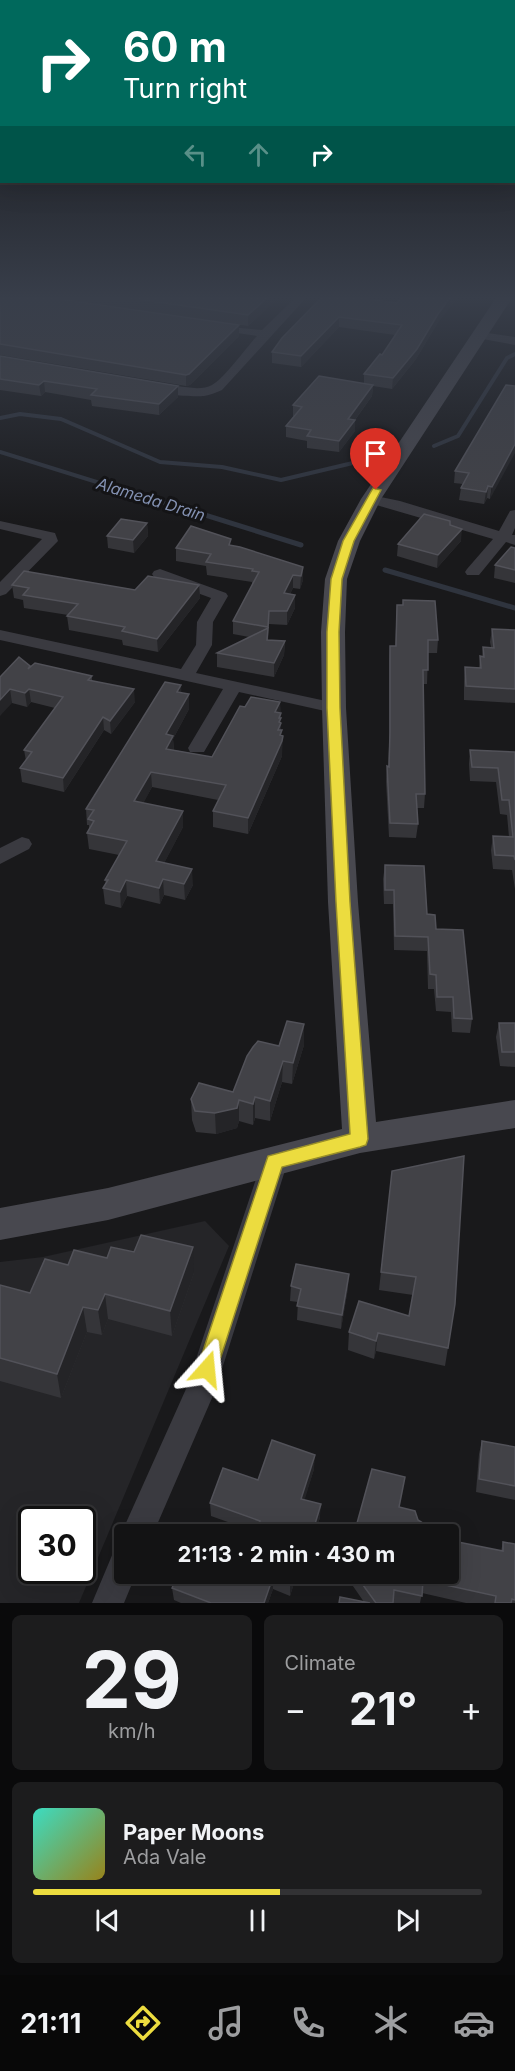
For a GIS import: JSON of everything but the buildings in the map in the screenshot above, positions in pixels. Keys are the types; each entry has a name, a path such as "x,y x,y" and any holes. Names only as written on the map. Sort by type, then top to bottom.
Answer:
{"main road":[{"path":"360,1139 343,902 334,708 333,632 336,579 349,541 373,494 456,373"},
{"path":"0,1224 108,1203 360,1139 515,1114"}],"street":[{"path":"142,385 186,392 205,392 218,387 231,373"},
{"path":"373,494 394,504 458,525 509,538"},
{"path":"473,572 509,538 515,514"},
{"path":"0,525 50,536 50,541 0,591"},
{"path":"160,574 220,596 205,622 204,645 184,676"},
{"path":"0,635 334,708"},
{"path":"197,748 233,687"},
{"path":"0,857 22,844"},
{"path":"141,1524 200,1391 275,1161"},
{"path":"108,1603 116,1584"}],"shaded area":[{"path":"205,1221 229,1246 96,1563 96,1506 18,1506 18,1584 87,1584 79,1603 0,1603 0,1262 43,1257"}],"waterway":[{"path":"434,446 458,436 498,373"},
{"path":"0,418 20,414 61,419 160,462 222,467 281,480 357,462"},
{"name":"Alameda Drain","path":"0,452 177,507"},
{"name":"Alameda Drain","path":"173,505 301,545"},
{"name":"Alameda Drain","path":"385,570 515,608"}],"route":[{"path":"207,1369 275,1161 360,1139 343,902 334,708 333,632 336,579 349,541 376,490"}]}
